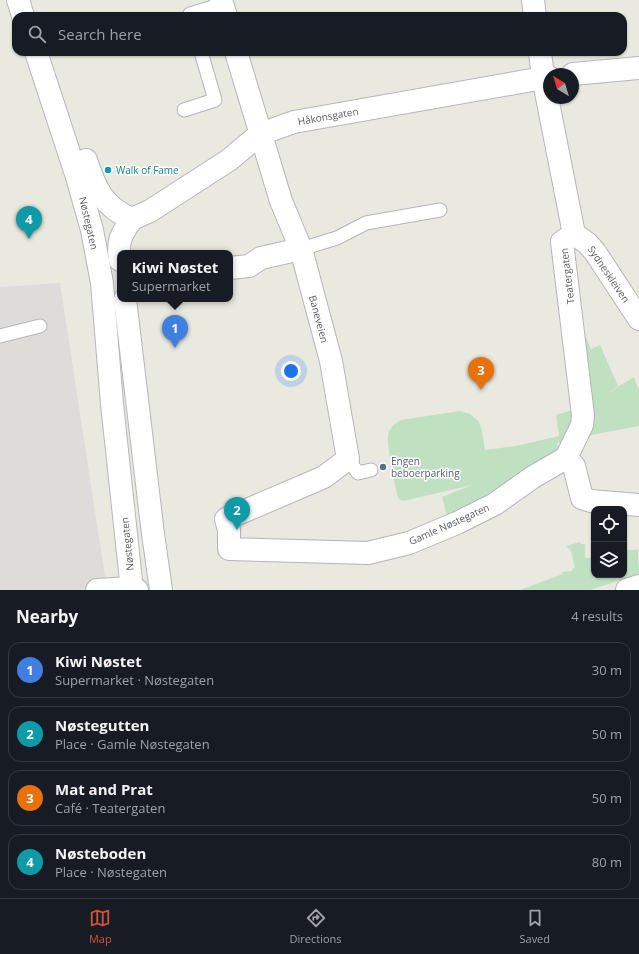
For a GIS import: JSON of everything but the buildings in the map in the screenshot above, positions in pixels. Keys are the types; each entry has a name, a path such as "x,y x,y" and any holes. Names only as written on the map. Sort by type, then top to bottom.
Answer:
{"street":[{"path":"18,0 22,12"},
{"path":"532,0 534,12"},
{"path":"37,56 45,78"},
{"name":"Baneveien","path":"237,56 281,201 301,249 331,361 348,459"},
{"name":"Teatergaten","path":"541,56 544,68"},
{"path":"579,73 639,68"},
{"name":"Nøstegaten","path":"45,78 66,100 95,187 106,203 120,214 132,219"},
{"name":"Nøstegaten","path":"45,78 80,185 92,230 102,283 112,404 134,589 97,590"},
{"name":"Håkonsgaten","path":"132,219 150,211 223,164 260,134 294,122 543,78"},
{"name":"Teatergaten","path":"551,104 574,234 562,242 583,415 582,425 566,458"},
{"path":"118,250 120,236 132,219"},
{"name":"Sydneskleiven","path":"574,234 587,243 595,252 639,319"},
{"path":"233,268 249,266 261,258 301,249"},
{"path":"126,302 153,534 161,590"},
{"path":"566,458 574,466 582,498 591,501 639,505"},
{"name":"Gamle Nøstegaten","path":"348,459 324,477 226,519 229,530 229,549 368,553 409,543 495,504 533,477 566,458"},
{"path":"627,590 639,586"}],"lane":[{"path":"201,12 223,7"},
{"path":"184,110 215,100 202,56"},
{"path":"301,249 336,238 366,223 440,210"},
{"path":"0,336 40,326"},
{"path":"348,459 358,473 371,470"}],"shaded area":[{"path":"60,283 107,590 0,590 0,287"}],"green space":[{"path":"582,328 591,349 600,345 618,386 603,396 634,377 639,390 639,426 575,438 557,443 559,459 449,523 442,497 472,485 403,501 399,499 395,487 388,437 389,431 392,427 401,420 460,411 470,414 479,422 485,450 516,446 559,436 556,415 589,405"},
{"path":"580,542 581,544 585,544 585,558 591,558 591,578 627,578 590,590 520,590 563,574 562,572 572,571 572,569 575,568 571,551 566,546"},
{"path":"627,550 638,550 639,574 627,578"}],"place":[{"name":"Walk of Fame","path":"108,170"},
{"name":"Nøsteboden","path":"29,239"},
{"name":"Kiwi Nøstet","path":"175,348"},
{"name":"Mat and Prat","path":"481,390"},
{"name":"Engen beboerparking","path":"383,467"},
{"name":"Nøstegutten","path":"237,530"}]}
